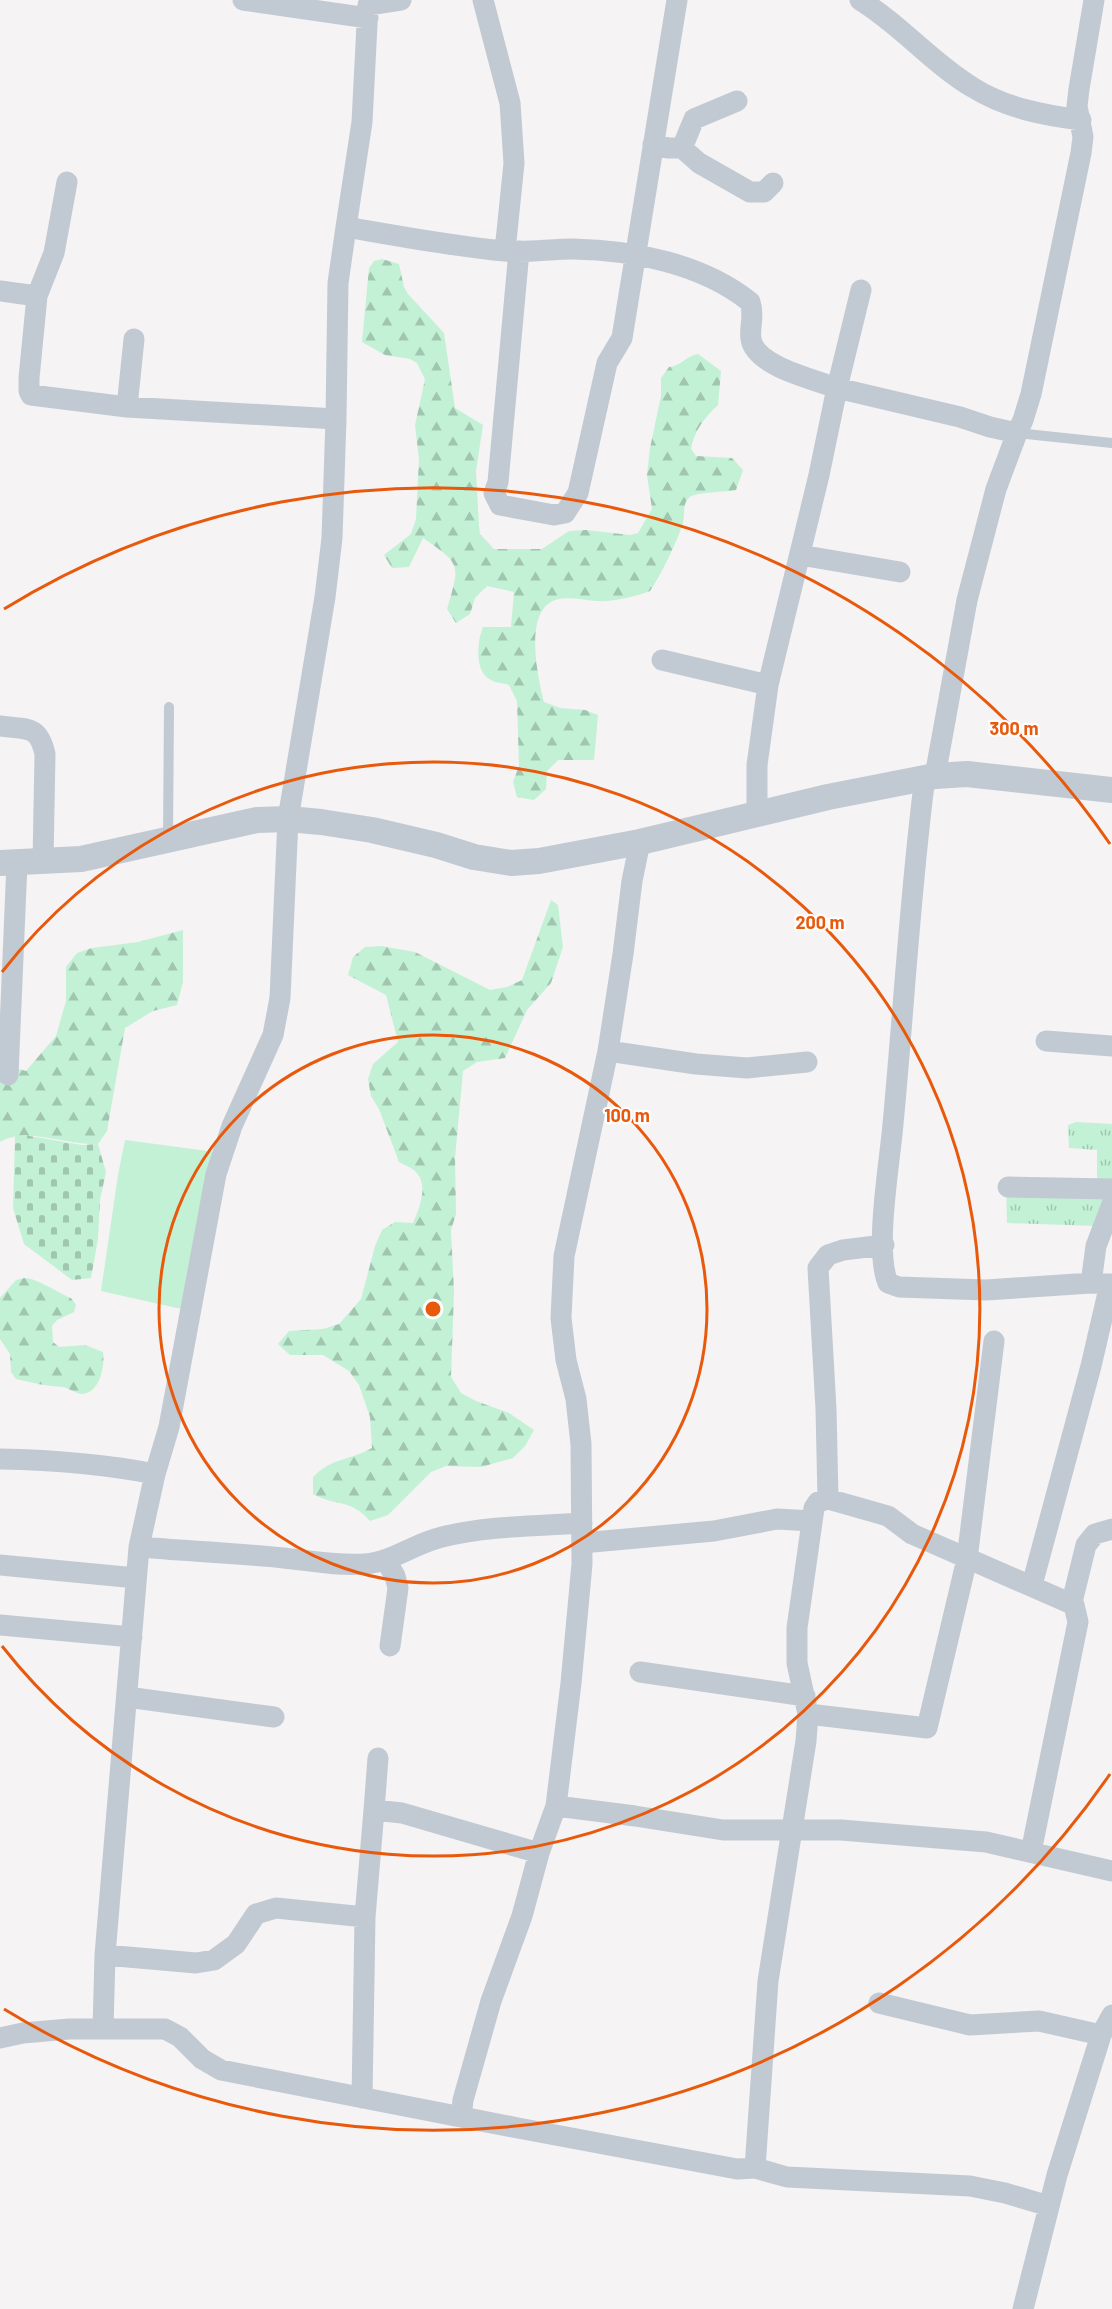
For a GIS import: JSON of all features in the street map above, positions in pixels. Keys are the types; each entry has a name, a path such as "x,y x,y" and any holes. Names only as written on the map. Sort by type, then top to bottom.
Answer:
{"street":[{"path":"243,0 368,8 401,0"},
{"path":"483,0 510,103 514,163 512,251 498,482 494,493 500,505 554,515 565,513 578,493 607,363 622,338 677,0"},
{"path":"861,0 887,7 922,47 971,87 1000,102 1047,116 1081,120"},
{"path":"1094,0 1078,89 1077,105 1083,137 1081,153 1031,394 996,489 967,600 930,776 907,940 893,1125 887,1171 884,1273 888,1282 899,1287 986,1290 1104,1284"},
{"path":"103,2029 105,1955 139,1547 155,1474 169,1427 216,1174 232,1126 273,1035 280,998 288,819 323,608 330,550 336,419 338,284 362,122 368,8"},
{"path":"682,148 694,119 736,101"},
{"path":"652,144 668,148 682,148 699,163 750,192 764,192 773,183"},
{"path":"67,182 54,253 37,296 28,387 31,395 127,407 336,419"},
{"path":"345,227 512,251 574,249 636,254 679,266 723,284 750,302 753,309 751,338 755,351 773,366 837,388 1017,433"},
{"path":"757,815 757,765 768,685 861,290"},
{"path":"0,291 37,296"},
{"path":"127,407 134,339"},
{"path":"800,555 900,572"},
{"path":"662,660 768,685"},
{"path":"0,726 33,731 41,739 45,754 43,862"},
{"path":"8,1075 8,863 81,859 257,820 288,819 372,831 436,845 474,857 511,863 539,861 640,842 709,824 930,776 967,774 1112,790"},
{"path":"461,2117 463,2100 491,2001 522,1916 539,1853 556,1806 582,1564 581,1444 576,1399 561,1318 561,1288 564,1256 608,1051 632,881 640,842"},
{"path":"1046,1041 1112,1046"},
{"path":"608,1051 696,1064 747,1068 807,1062"},
{"path":"1008,1187 1112,1189"},
{"path":"1032,1585 1091,1366 1104,1284 1096,1246 1112,1204"},
{"path":"828,1499 826,1409 818,1268 828,1255 843,1250 884,1245"},
{"path":"640,1672 927,1728 967,1559 994,1341"},
{"path":"0,1459 39,1459 125,1468 155,1474"},
{"path":"755,2168 768,1981 792,1831 806,1705 797,1663 797,1628 814,1508 818,1502 828,1499 888,1516 912,1534 1072,1602 1077,1611 1078,1622 1031,1852"},
{"path":"139,1547 344,1565 386,1561 419,1543 443,1536 503,1528 582,1533 714,1531 777,1519 812,1521"},
{"path":"1072,1602 1086,1545 1095,1534 1112,1529"},
{"path":"386,1561 395,1576 398,1588 390,1646"},
{"path":"0,1564 136,1578"},
{"path":"0,1625 132,1637"},
{"path":"127,1697 274,1717"},
{"path":"362,2098 365,1917 378,1758"},
{"path":"556,1806 723,1830 841,1830 986,1842 1112,1871"},
{"path":"374,1810 402,1813 539,1853"},
{"path":"105,1955 196,1963 214,1960 236,1944 256,1914 276,1908 365,1917"},
{"path":"879,2003 970,2025 1039,2021 1101,2035"},
{"path":"1023,2309 1049,2206 1101,2035 1112,2015"},
{"path":"0,2038 22,2033 69,2029 165,2029 180,2037 202,2059 221,2070 737,2169 755,2168 787,2177 970,2186 1005,2193 1049,2206"}],"lane":[{"path":"1017,433 1112,443"},
{"path":"168,839 169,707"}],"green space":[{"path":"382,259 399,264 404,287 408,294 444,333 455,408 483,425 476,471 479,526 480,534 494,549 542,549 569,531 586,530 630,535 638,533 652,509 647,475 661,396 661,378 669,367 698,354 721,371 718,405 701,425 691,449 696,456 732,458 743,470 736,490 699,494 687,499 683,523 677,540 650,591 610,601 559,599 545,607 539,617 535,646 544,702 560,708 585,710 598,715 594,760 558,760 547,771 546,789 534,800 517,797 513,782 519,766 517,701 509,685 493,681 486,676 479,664 478,656 483,627 511,627 514,592 487,586 475,598 470,614 456,623 447,609 454,583 454,567 445,554 423,538 409,567 392,568 384,555 411,534 416,519 419,459 415,425 425,379 417,363 410,359 385,355 362,342 369,268 374,261"},
{"path":"551,900 558,905 563,947 551,983 527,1010 505,1058 477,1062 463,1071 455,1158 456,1214 451,1230 454,1292 451,1377 461,1393 509,1413 534,1430 525,1446 513,1458 481,1467 446,1466 431,1472 388,1515 370,1521 350,1506 313,1494 313,1477 320,1471 334,1462 372,1448 370,1417 359,1385 349,1371 323,1355 290,1355 278,1344 289,1331 323,1329 339,1324 361,1299 375,1246 382,1230 395,1222 413,1223 422,1198 420,1178 414,1171 399,1162 379,1109 371,1096 368,1079 373,1064 398,1042 386,995 348,975 353,957 365,947 381,946 415,952 490,990 507,987 522,980"},
{"path":"183,930 183,982 177,1005 153,1011 125,1028 107,1131 98,1144 34,1136 10,1138 0,1142 0,1064 26,1071 56,1036 66,1001 66,967 77,953 92,948 138,942"},
{"path":"1076,1122 1112,1124 1112,1224 1095,1226 1007,1223 1006,1181 1097,1181 1097,1150 1069,1148 1068,1125"},
{"path":"24,1135 82,1145 98,1144 106,1172 100,1200 98,1239 91,1278 72,1280 24,1244 13,1208 15,1136"},
{"path":"125,1140 215,1152 186,1310 101,1291"},
{"path":"24,1278 41,1283 71,1298 76,1305 74,1312 57,1320 52,1326 53,1342 59,1347 85,1345 103,1352 100,1378 93,1389 87,1393 81,1394 63,1387 16,1379 11,1372 10,1354 0,1339 0,1298 16,1280"}]}
